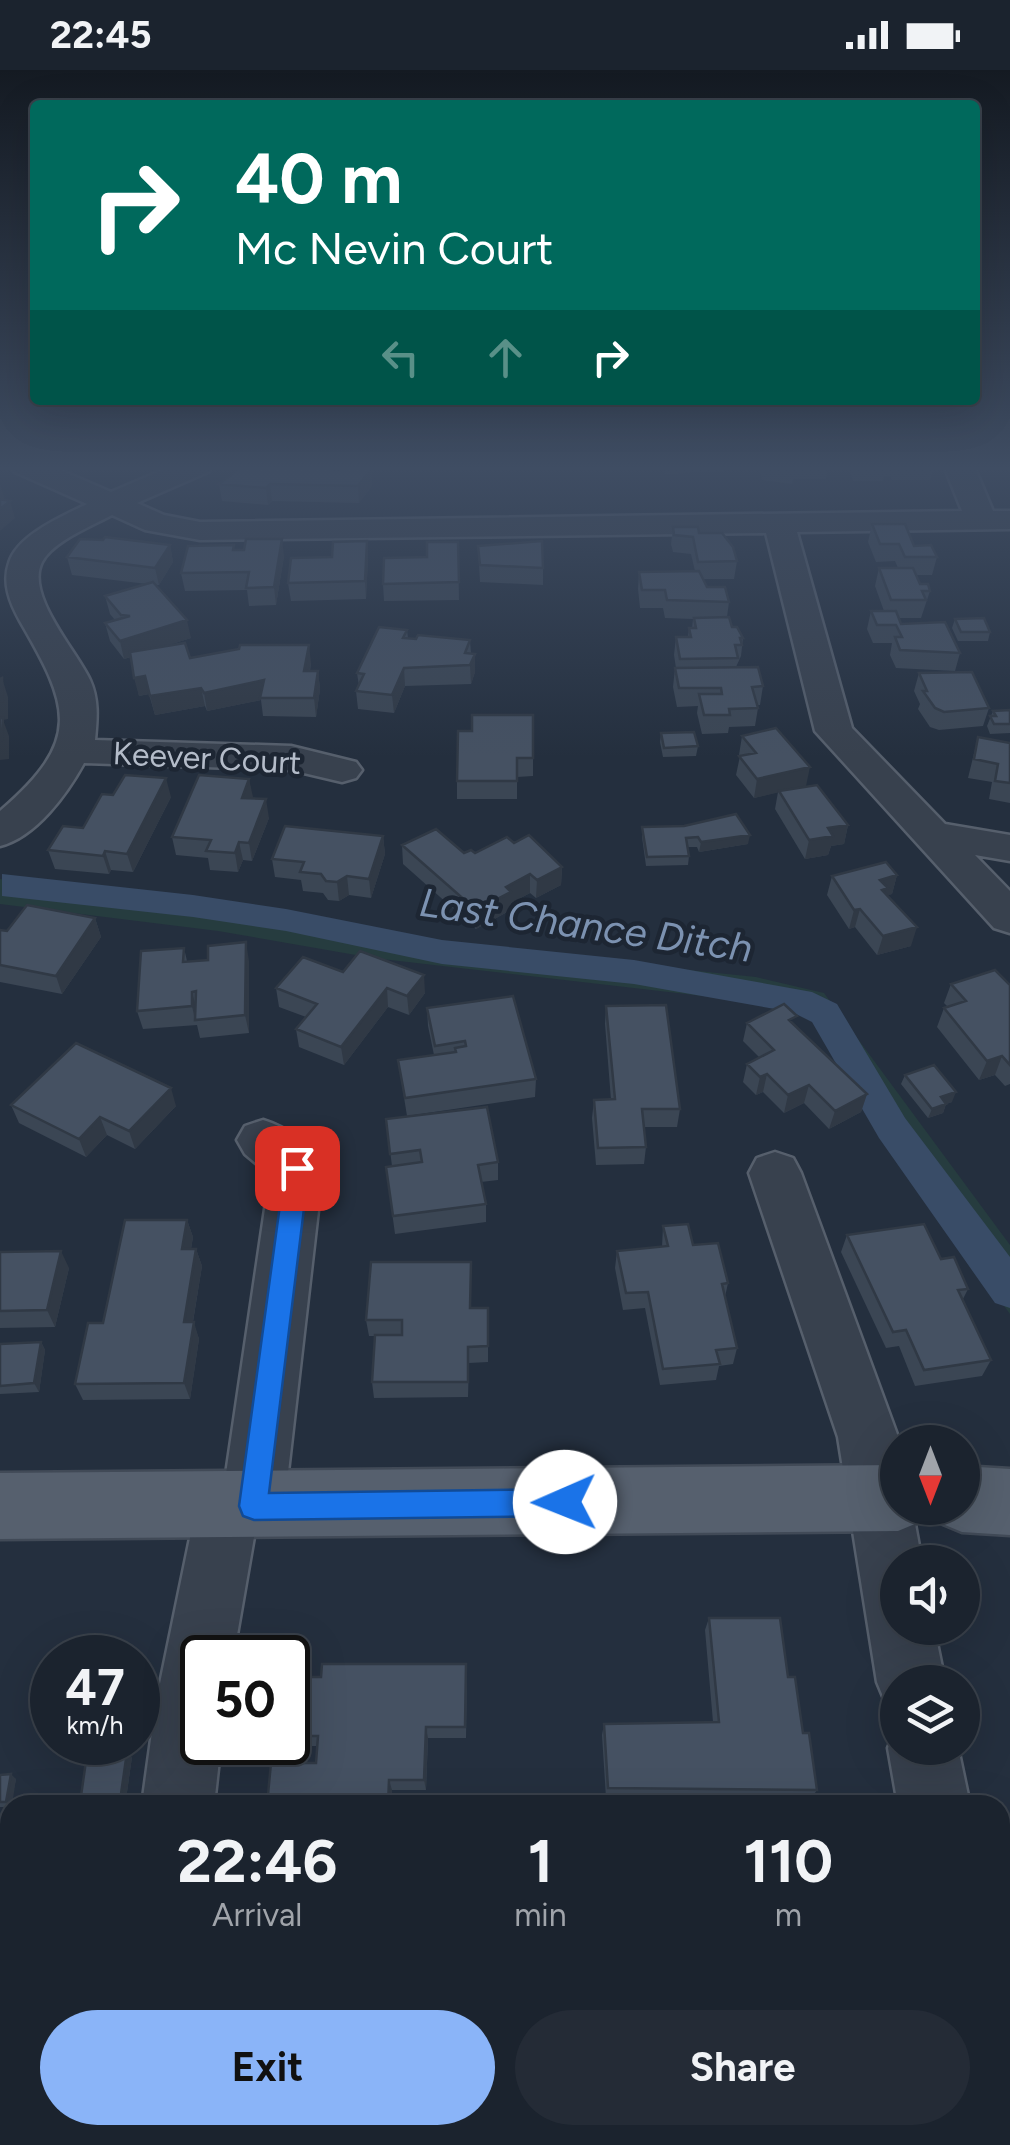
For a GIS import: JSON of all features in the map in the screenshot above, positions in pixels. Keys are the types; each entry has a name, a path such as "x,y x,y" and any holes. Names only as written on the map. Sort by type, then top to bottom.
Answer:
{"main road":[{"path":"0,1506 880,1498"},
{"path":"980,1500 1010,1502"}],"street":[{"path":"0,833 36,802 56,778 71,751 78,727 76,703 68,682 16,608 12,592 24,563"},
{"path":"789,563 834,732 1010,918"},
{"name":"Keever Court","path":"71,751 291,758 342,770"},
{"path":"930,834 1010,848"},
{"path":"179,1795 191,1703 241,1505 297,1168 264,1140"},
{"path":"775,1172 880,1475"},
{"path":"927,1765 932,1795"}],"green space":[{"path":"0,879 153,895 514,952 756,977 824,993 1010,1245 1010,1314 950,1233 821,1017 790,1006 373,958 218,931 0,904"}],"building":[{"path":"114,563 158,563 155,568"},
{"path":"184,563 278,563 274,587 246,588 249,572 181,573"},
{"path":"290,563 366,563 365,581 288,583"},
{"path":"384,563 459,563 459,582 383,584"},
{"path":"543,563 543,568 480,565"},
{"path":"879,568 913,568 920,584 928,584 930,591 922,591 926,600 891,600"},
{"path":"699,571 707,587 725,587 729,602 667,600 665,590 642,590 639,572"},
{"path":"153,582 187,620 120,641 105,623 130,616 121,615 105,596"},
{"path":"871,611 896,611 901,624 945,622 960,653 900,650 895,637 902,637 896,625 877,625"},
{"path":"729,617 732,627 737,627 743,638 742,645 735,645 738,658 680,659 676,637 691,637 689,628 696,628 694,618"},
{"path":"984,618 990,632 961,632 955,619"},
{"path":"379,627 407,630 403,638 416,639 418,635 470,640 465,653 475,654 470,665 404,668 392,695 356,691 364,674 357,673"},
{"path":"185,643 190,658 239,649 240,645 309,645 304,671 318,671 314,698 260,698 264,680 204,693 201,688 150,696 145,676 134,678 130,652"},
{"path":"758,667 763,686 752,687 758,708 729,709 730,715 704,715 699,694 722,694 721,688 679,688 675,668"},
{"path":"972,672 989,708 944,712 935,708 923,691 927,691 919,673"},
{"path":"1010,710 1010,724 994,724 990,716 996,716 993,711"},
{"path":"472,715 533,715 533,758 517,758 517,781 457,781 458,731 472,731"},
{"path":"776,728 810,767 757,779 739,756 756,753 742,736"},
{"path":"694,732 698,746 664,748 661,733"},
{"path":"978,737 1010,743 1010,783 995,781 998,764 974,759"},
{"path":"125,775 166,778 127,854 105,851 103,856 48,850 63,826 83,828 102,794 113,795"},
{"path":"199,775 249,779 242,798 266,799 249,843 239,842 235,853 206,851 211,840 172,837"},
{"path":"817,785 848,825 828,828 833,836 809,840 779,791"},
{"path":"736,814 750,835 701,842 698,837 686,838 689,856 647,857 642,827 684,826"},
{"path":"285,826 383,836 369,879 347,876 337,882 326,881 321,874 300,872 304,862 272,859"},
{"path":"436,829 464,853 475,853 507,837 514,843 529,835 562,867 537,880 530,874 506,887 511,892 476,910 402,845"},
{"path":"886,862 897,875 880,880 888,888 882,890 917,927 883,936 860,909 854,910 832,876"},
{"path":"27,905 95,918 56,976 0,965 0,930 7,931"},
{"path":"246,942 245,1015 195,1020 196,991 192,992 192,1006 137,1011 141,951 184,948 183,962 208,960 208,946"},
{"path":"360,951 424,975 407,996 387,988 341,1047 296,1029 317,1004 276,988 303,957 343,972"},
{"path":"995,970 1010,985 1010,1065 1002,1056 987,1061 944,1008 966,1001 951,984"},
{"path":"513,996 536,1079 405,1098 398,1060 456,1052 455,1048 466,1046 465,1041 435,1046 427,1008"},
{"path":"784,1004 797,1016 789,1020 867,1094 835,1111 809,1085 788,1095 767,1074 760,1077 747,1064 774,1050 747,1023"},
{"path":"666,1005 680,1109 642,1109 646,1147 598,1148 594,1100 615,1099 606,1006"},
{"path":"76,1043 171,1088 129,1131 100,1117 79,1139 11,1105"},
{"path":"934,1065 956,1092 941,1097 946,1104 932,1109 905,1075"},
{"path":"487,1107 498,1162 478,1165 486,1204 393,1216 386,1167 422,1162 420,1150 390,1154 386,1119"},
{"path":"125,1220 187,1220 182,1249 196,1249 184,1322 194,1322 184,1383 75,1384 88,1323 103,1323"},
{"path":"688,1224 693,1245 718,1243 728,1283 722,1284 737,1348 716,1350 720,1364 663,1369 648,1292 626,1293 617,1251 668,1246 663,1226"},
{"path":"924,1224 941,1259 954,1257 968,1289 958,1290 991,1360 924,1370 906,1330 893,1332 847,1235"},
{"path":"61,1251 47,1310 0,1311 0,1252"},
{"path":"371,1262 471,1262 470,1308 488,1308 488,1346 468,1347 468,1382 372,1382 375,1335 402,1335 402,1320 366,1320"},
{"path":"41,1342 34,1383 0,1386 0,1344"},
{"path":"709,1618 780,1618 788,1677 795,1677 803,1733 809,1733 817,1790 608,1788 604,1724 719,1722"},
{"path":"322,1664 466,1664 465,1727 426,1727 424,1780 389,1780 388,1795 268,1795 271,1765 316,1763 318,1736 310,1736 310,1677 321,1677"},
{"path":"85,1765 125,1765 121,1794 81,1795"},
{"path":"11,1774 7,1795 0,1795 0,1775"}],"waterway":[{"name":"Last Chance Ditch","path":"2,885 193,906 286,920 442,952 634,972 800,1001 825,1013 892,1128 1010,1290"}],"route":[{"path":"297,1168 254,1506 565,1502"}]}
